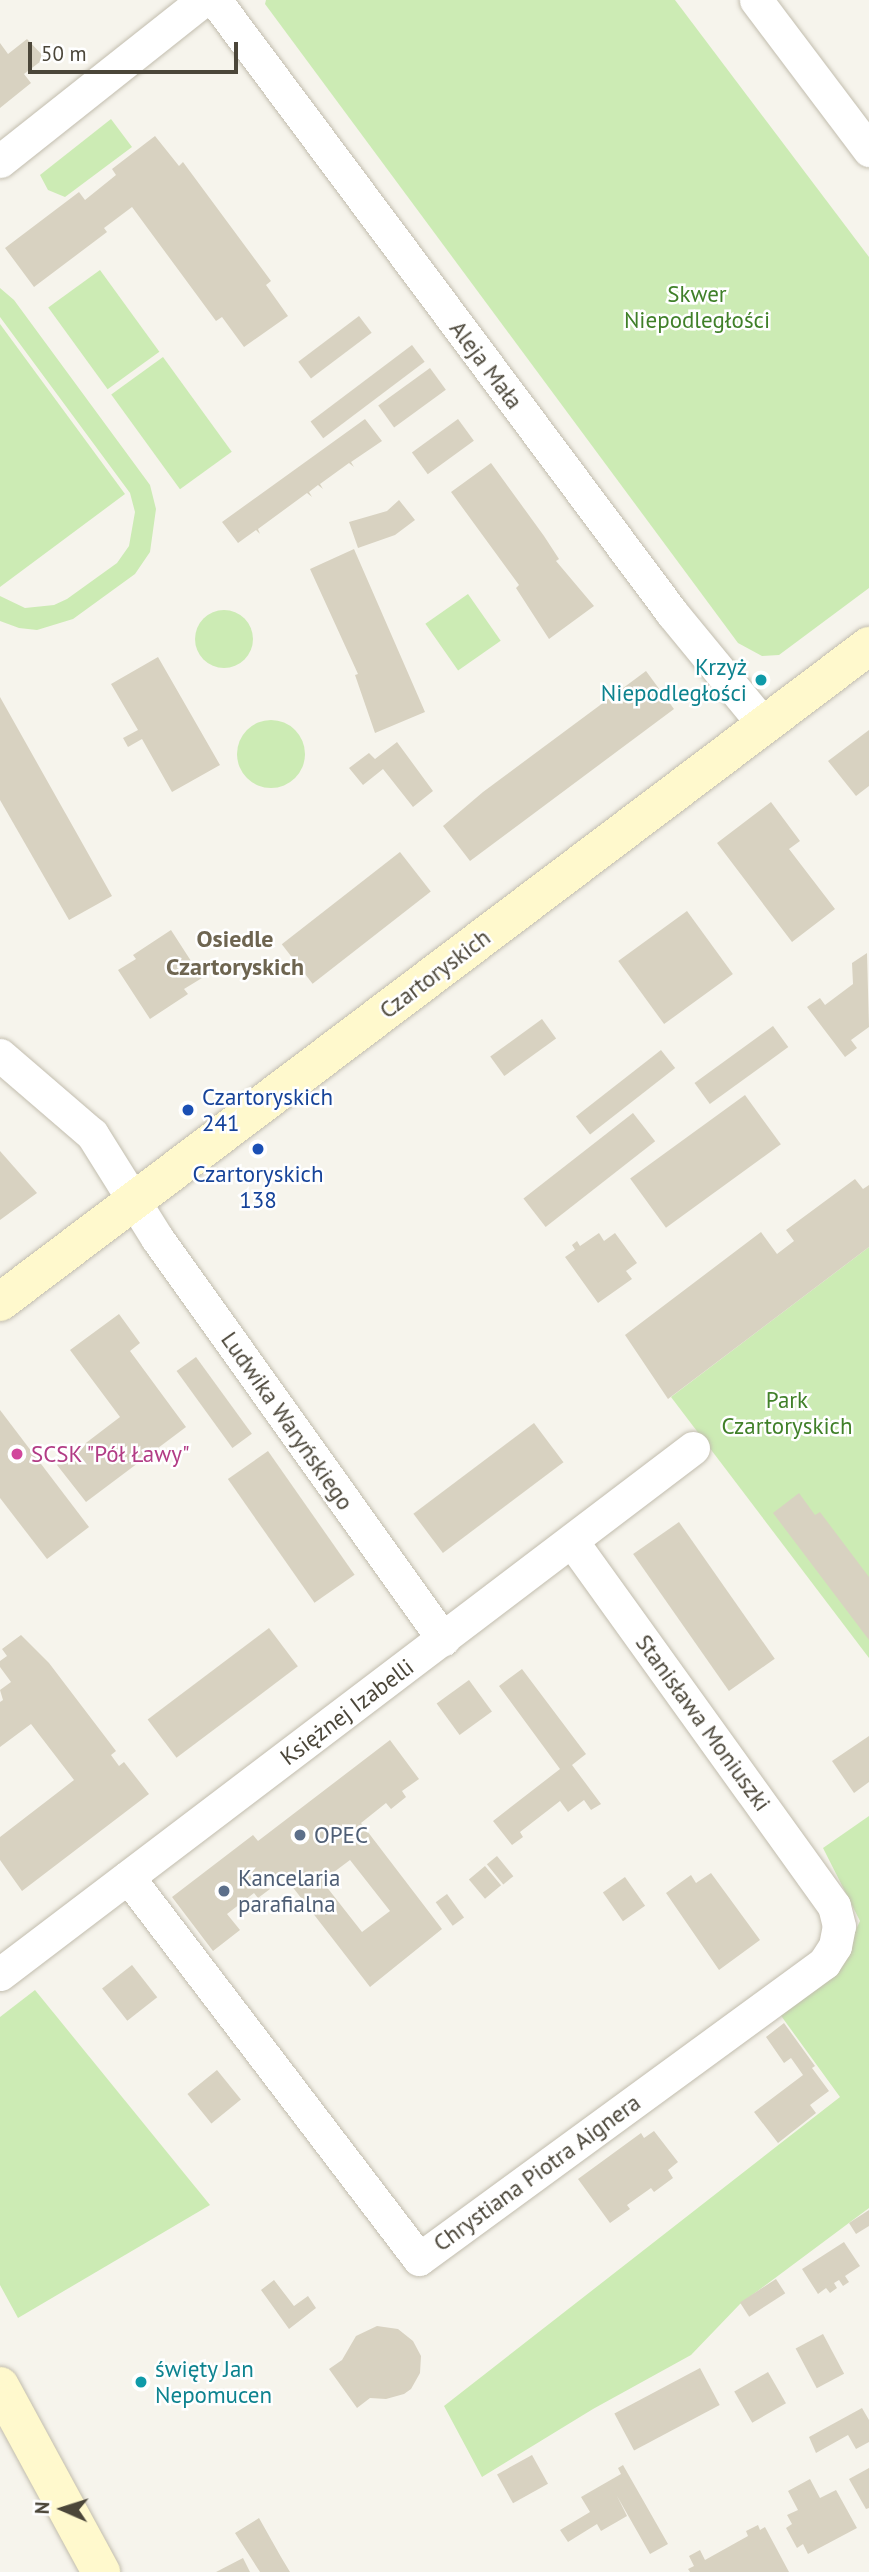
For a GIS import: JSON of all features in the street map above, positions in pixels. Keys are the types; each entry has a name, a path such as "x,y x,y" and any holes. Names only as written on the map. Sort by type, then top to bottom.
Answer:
{"main road":[{"name":"Czartoryskich","path":"0,1302 869,646"},
{"path":"0,2386 101,2572"}],"street":[{"path":"0,161 203,0"},
{"name":"Aleja Mała","path":"215,0 672,613 764,725"},
{"path":"756,0 869,150"},
{"name":"Ludwika Waryńskiego","path":"0,1055 92,1134 157,1238 443,1639"},
{"name":"Księżnej Izabelli","path":"0,1974 693,1448"},
{"name":"Stanisława Moniuszki","path":"572,1541 834,1906"},
{"name":"Chrystiana Piotra Aignera","path":"128,1877 419,2259 824,1963 835,1946 839,1926 834,1906"}],"green space":[{"name":"Skwer Niepodległości","path":"266,0 675,0 869,257 869,588 779,655 762,656 738,643 265,4"},
{"path":"111,119 132,147 65,197 48,190 40,175"},
{"path":"100,270 159,352 108,389 48,308"},
{"path":"0,288 14,300 150,485 156,509 150,552 135,574 73,619 37,630 19,628 0,621 0,596 25,608 54,605 67,599 117,563 129,546 135,512 130,493 0,317"},
{"path":"0,324 125,494 0,587"},
{"path":"163,357 232,452 180,489 111,395"},
{"path":"468,594 501,641 458,671 425,624"},
{"path":"218,610 230,610 245,618 253,633 253,645 245,660 230,668 218,668 203,660 195,645 195,633 203,618"},
{"path":"278,720 299,735 305,747 303,767 295,778 278,788 264,788 247,778 239,767 237,747 247,730 258,722"},
{"name":"Park Czartoryskich","path":"869,1247 869,1658 671,1397"},
{"path":"869,1816 869,2208 740,2304 691,2355 593,2409 482,2477 444,2406 840,2097 779,2013 838,1966 860,1921 823,1848"},
{"path":"35,1990 210,2205 18,2318 0,2285 0,2017"}],"building":[{"path":"27,39 45,58 24,74 31,83 0,108 0,43 8,54"},
{"path":"155,136 179,166 183,162 271,281 266,285 288,316 244,347 222,317 216,321 132,207 104,228 107,232 34,287 5,248 79,192 85,200 116,175 112,169"},
{"path":"359,316 372,333 311,379 298,362"},
{"path":"412,345 425,362 323,438 311,421"},
{"path":"430,368 446,390 394,427 378,406"},
{"path":"365,419 382,441 351,462 354,467 349,463 320,484 323,489 318,485 309,492 312,497 307,493 258,529 260,534 256,530 238,543 222,522"},
{"path":"458,419 474,441 428,474 412,453"},
{"path":"491,463 544,536 559,559 556,561 594,606 549,639 516,588 519,585 451,492"},
{"path":"399,500 415,520 395,535 358,548 349,522 387,511"},
{"path":"354,549 425,712 375,733 355,675 358,674 310,569"},
{"path":"158,657 220,765 172,792 142,739 128,747 123,738 138,730 111,684"},
{"path":"646,671 674,709 470,861 443,826 483,792"},
{"path":"0,697 112,896 69,920 0,800"},
{"path":"869,730 869,786 856,796 828,761"},
{"path":"397,742 433,791 413,807 383,769 363,785 349,768 369,753 375,759"},
{"path":"771,802 800,841 789,849 835,909 792,942 717,843"},
{"path":"400,852 431,891 313,984 282,944"},
{"path":"687,911 733,974 664,1024 618,961"},
{"path":"171,930 202,978 184,989 188,994 150,1019 118,970 136,959 133,955"},
{"path":"867,953 869,1027 851,1040 857,1048 845,1057 807,1007 820,998 825,1005 853,984 852,963"},
{"path":"542,1019 556,1038 504,1076 490,1057"},
{"path":"773,1026 788,1047 710,1104 695,1083"},
{"path":"661,1050 675,1068 590,1135 576,1116"},
{"path":"745,1095 781,1144 666,1228 630,1178"},
{"path":"633,1113 655,1141 546,1227 523,1199"},
{"path":"0,1151 37,1193 0,1220"},
{"path":"855,1179 863,1189 869,1185 869,1247 668,1399 625,1335 761,1232 777,1254 794,1241 786,1230"},
{"path":"599,1233 604,1241 615,1233 637,1263 626,1271 632,1279 598,1303 565,1257 575,1250 572,1245 577,1241 580,1246"},
{"path":"119,1314 140,1343 130,1351 186,1427 86,1502 57,1465 120,1417 70,1350"},
{"path":"196,1357 252,1434 232,1448 177,1371"},
{"name":"SCSK \"Pół Ławy\"","path":"0,1410 89,1527 47,1559 0,1498"},
{"path":"534,1423 563,1462 443,1553 413,1514"},
{"path":"268,1451 355,1575 314,1603 228,1479"},
{"path":"799,1493 815,1515 820,1512 869,1577 869,1640 773,1513"},
{"path":"679,1522 775,1659 729,1691 633,1554"},
{"path":"269,1628 298,1666 176,1758 148,1719"},
{"path":"21,1635 49,1663 116,1751 111,1755 119,1766 124,1762 149,1794 22,1891 0,1860 0,1837 74,1780 31,1724 0,1747 0,1702 3,1700 0,1690 11,1682 0,1667 0,1661 7,1656 2,1649"},
{"path":"522,1669 586,1754 572,1765 601,1804 591,1810 584,1800 568,1812 560,1801 520,1832 523,1837 512,1845 493,1821 560,1769 499,1686"},
{"path":"469,1680 492,1712 460,1735 437,1704"},
{"path":"869,1736 869,1782 854,1793 832,1761"},
{"path":"390,1740 419,1779 402,1791 406,1797 391,1809 386,1803 361,1823 442,1929 370,1987 281,1872 267,1884 270,1889 258,1898 254,1893 227,1914 240,1930 213,1951 172,1897 253,1835 258,1841","holes":["350,1860 390,1911 362,1932 322,1881"]},
{"path":"497,1856 513,1876 503,1884 487,1864"},
{"path":"485,1866 501,1885 485,1899 469,1879"},
{"path":"711,1873 760,1940 719,1970 666,1893 691,1875 696,1883"},
{"path":"625,1877 645,1906 623,1921 603,1892"},
{"path":"447,1894 464,1917 453,1926 436,1902"},
{"path":"132,1965 157,1997 127,2021 102,1988"},
{"path":"784,2023 815,2066 812,2068 829,2091 810,2105 816,2113 778,2143 754,2112 803,2075 791,2058 784,2063 766,2037"},
{"path":"217,2070 241,2100 211,2123 187,2094"},
{"path":"654,2131 678,2162 668,2170 673,2178 654,2192 651,2188 627,2205 630,2209 610,2223 578,2179 641,2133 644,2138"},
{"path":"869,2210 869,2226 856,2234 849,2223"},
{"path":"844,2242 860,2266 845,2276 849,2282 843,2286 839,2280 834,2283 837,2288 830,2293 826,2288 818,2294 802,2269"},
{"path":"776,2279 785,2293 749,2317 740,2302"},
{"path":"274,2280 294,2306 308,2296 316,2308 289,2329 261,2290"},
{"path":"377,2326 398,2329 413,2341 421,2356 420,2373 411,2389 404,2394 386,2399 370,2398 357,2408 329,2369 342,2360 356,2336"},
{"path":"823,2334 844,2374 817,2388 796,2349"},
{"path":"700,2368 720,2405 634,2451 614,2414"},
{"path":"768,2372 786,2403 752,2423 734,2392"},
{"path":"862,2408 869,2420 869,2442 856,2449 848,2435 816,2453 809,2437"},
{"path":"532,2455 548,2484 513,2503 497,2474"},
{"path":"623,2465 668,2544 650,2554 617,2496 627,2516 601,2531 597,2524 568,2542 560,2530 590,2512 581,2497 621,2474 618,2468"},
{"path":"869,2468 869,2508 866,2509 849,2479"},
{"path":"810,2479 820,2498 836,2490 857,2528 808,2554 803,2544 797,2548 786,2528 792,2524 787,2515 798,2510 788,2491"},
{"path":"259,2518 290,2572 260,2572 235,2533"},
{"path":"758,2525 760,2530 765,2527 789,2572 690,2572 688,2569 694,2566 689,2556 700,2550 705,2560 748,2536 746,2531"},
{"path":"243,2558 250,2572 216,2572"}],"place":[{"name":"Krzyż Niepodległości","path":"761,680"},
{"name":"Czartoryskich 241","path":"188,1110"},
{"name":"Czartoryskich 138","path":"258,1149"},
{"name":"SCSK \"Pół Ławy\"","path":"17,1454"},
{"name":"OPEC","path":"300,1835"},
{"name":"Kancelaria parafialna","path":"224,1891"},
{"name":"święty Jan Nepomucen","path":"141,2382"}],"district":[{"name":"Osiedle Czartoryskich","path":"235,953"}]}
